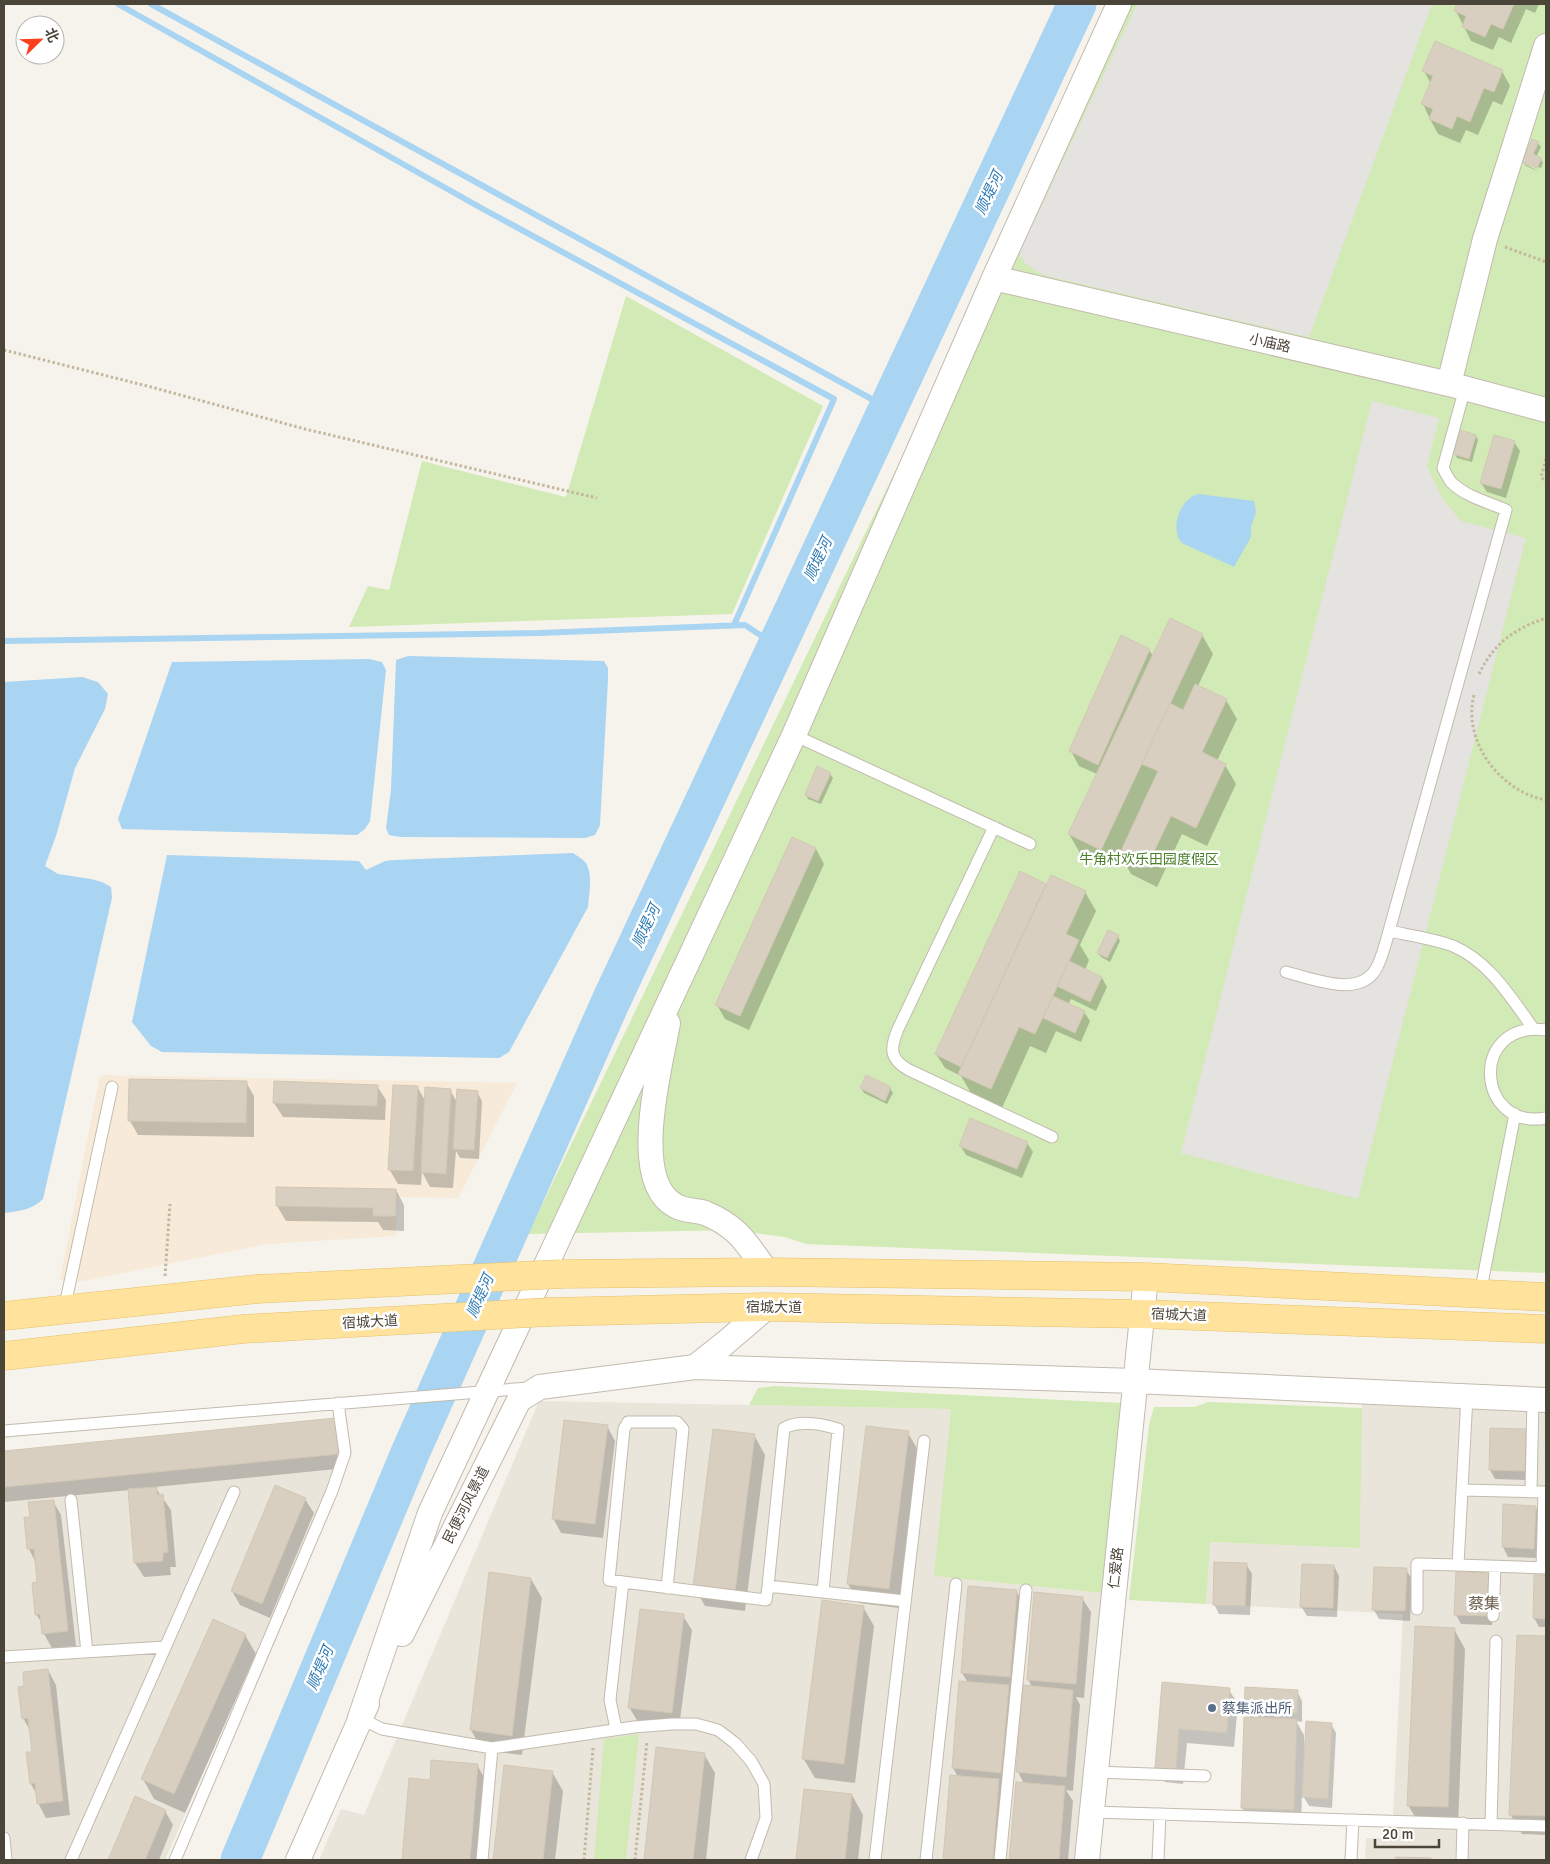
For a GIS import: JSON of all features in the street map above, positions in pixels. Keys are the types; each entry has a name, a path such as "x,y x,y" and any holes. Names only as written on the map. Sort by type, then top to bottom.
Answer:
{"main road":[{"path":"4,1316 257,1289 561,1274 767,1272 1146,1277 1546,1297"},
{"name":"宿城大道","path":"4,1356 243,1329 549,1312 767,1306 1142,1314 1546,1329"}],"street":[{"path":"360,1718 430,1513 794,735 994,278 1119,4"},
{"path":"1457,386 1485,239 1546,46"},
{"name":"小庙路","path":"994,278 1457,386 1546,410"},
{"path":"673,992 650,1127 649,1150 653,1176 661,1195 676,1207 703,1212 722,1221 741,1235 767,1272"},
{"name":"仁爱路","path":"1087,1860 1146,1277"},
{"path":"695,1367 767,1306"},
{"name":"民便河风景道","path":"298,1860 360,1718 519,1400 540,1387 695,1367 1135,1381 1540,1400"}],"lane":[{"path":"1286,972 1345,986 1360,984 1372,976 1378,966 1389,931 1506,510 1477,499 1465,492 1451,482 1443,468 1457,386"},
{"path":"794,735 1030,844"},
{"path":"994,827 898,1028 892,1042 893,1054 898,1064 1052,1137"},
{"path":"1389,931 1452,946 1474,958 1492,975 1532,1028"},
{"path":"1546,1030 1532,1028 1518,1031 1506,1039 1496,1050 1491,1064 1490,1079 1494,1093 1503,1106 1515,1114 1530,1119 1546,1118"},
{"path":"64,1310 112,1087"},
{"path":"1480,1294 1515,1114"},
{"path":"4,1431 540,1387"},
{"path":"1458,1565 1467,1396"},
{"path":"1531,1492 1540,1400"},
{"path":"174,1860 332,1491 345,1453 338,1403"},
{"path":"667,1588 683,1429 676,1422 628,1422 624,1429 609,1580 667,1588 766,1600 784,1428 792,1424 828,1426 838,1429 823,1592"},
{"path":"875,1860 924,1440"},
{"path":"1417,1609 1417,1564 1544,1568 1545,1492 1462,1490"},
{"path":"71,1860 234,1492"},
{"path":"71,1500 87,1652"},
{"path":"1493,1616 1495,1567"},
{"path":"616,1729 610,1700 623,1582"},
{"path":"926,1860 956,1584"},
{"path":"768,1586 905,1601"},
{"path":"1000,1860 1026,1590"},
{"path":"1491,1824 1496,1641"},
{"path":"4,1657 165,1647"},
{"path":"360,1718 382,1729 492,1748 616,1729 672,1724 696,1724 718,1730 735,1743 751,1761 764,1784 766,1818 751,1860"},
{"path":"482,1860 492,1748"},
{"path":"1095,1772 1205,1776"},
{"path":"1092,1812 1546,1826"},
{"path":"1158,1860 1160,1814"},
{"path":"1351,1860 1353,1820"},
{"path":"1462,1860 1463,1823"},
{"path":"4,1838 6,1860"}],"path":[{"path":"1485,239 1546,262"},
{"path":"4,350 152,387 305,429 597,498"},
{"path":"1546,459 1541,477 1546,482"},
{"path":"1477,683 1479,673 1495,648 1518,629 1546,618"},
{"path":"1474,692 1472,702 1474,732 1486,760 1506,782 1533,797 1546,800"},
{"path":"165,1277 170,1204"},
{"path":"635,1860 648,1726"},
{"path":"584,1860 595,1732"}],"shaded area":[{"path":"1137,4 1432,4 1309,337 1043,275 1026,264 1019,253"},
{"path":"1372,401 1439,418 1427,466 1442,498 1461,521 1526,538 1358,1199 1181,1153"},
{"path":"100,1075 517,1083 458,1198 398,1197 396,1236 267,1244 79,1282 60,1280"},
{"path":"1362,1397 1546,1407 1546,1860 1365,1860 1366,1838 1392,1838 1403,1614 1206,1604 1209,1542 1360,1548"},
{"path":"539,1401 951,1409 935,1576 1103,1593 1076,1860 319,1860 341,1809 364,1815"},
{"path":"345,1453 165,1860 4,1860 4,1487"}],"green space":[{"name":"牛角村欢乐田园度假区","path":"1120,4 1546,4 1546,1273 806,1244 784,1237 734,1230 528,1234"},
{"path":"626,296 823,406 732,614 349,627 368,586 389,590 422,461 566,497"},
{"path":"775,1386 1123,1403 1103,1593 934,1576 951,1409 749,1405 758,1388"},
{"path":"1208,1402 1362,1408 1360,1548 1210,1542 1206,1604 1129,1600 1149,1425 1154,1407 1195,1407"},
{"path":"639,1734 626,1860 594,1860 604,1739"}],"water":[{"path":"1198,494 1254,501 1256,512 1251,527 1251,537 1234,567 1182,543 1178,537 1176,530 1178,515 1186,502"},
{"path":"408,656 604,661 608,668 608,680 600,825 595,835 585,838 400,837 389,835 386,828 391,790 396,660"},
{"path":"369,659 382,662 386,670 370,821 365,829 357,835 122,829 118,819 172,662"},
{"path":"82,677 98,682 108,694 105,709 75,768 56,836 45,866 58,874 102,882 111,887 112,898 43,1199 30,1208 4,1213 4,682"},
{"path":"573,853 586,863 588,868 590,885 588,907 509,1052 499,1058 162,1052 151,1046 132,1022 167,855 359,861 366,870 385,861 394,860"}],"building":[{"path":"1457,4 1514,4 1503,29 1491,24 1485,37 1462,27 1466,16 1454,11"},
{"path":"1435,41 1503,70 1494,92 1484,88 1470,122 1457,116 1452,129 1429,119 1433,109 1421,104 1433,76 1422,71"},
{"path":"1532,139 1539,142 1533,154 1542,158 1537,168 1522,162"},
{"path":"1460,430 1476,435 1469,459 1453,454"},
{"path":"1494,435 1515,441 1501,489 1480,483"},
{"path":"1170,618 1203,634 1101,850 1068,834"},
{"path":"1121,635 1150,649 1098,765 1069,751"},
{"path":"1195,684 1227,699 1202,752 1226,764 1196,828 1171,816 1146,868 1119,855 1158,771 1142,764 1170,703 1183,710"},
{"path":"817,766 831,773 818,801 805,795"},
{"path":"792,837 816,848 740,1016 715,1005"},
{"path":"1020,871 1046,884 961,1067 935,1054"},
{"path":"1051,875 1086,891 1066,934 1079,940 1035,1034 1019,1027 991,1089 958,1074"},
{"path":"1108,930 1119,935 1107,958 1097,953"},
{"path":"1069,961 1102,977 1090,1002 1057,986"},
{"path":"1053,996 1085,1011 1075,1033 1043,1018"},
{"path":"866,1075 891,1087 885,1101 860,1088"},
{"path":"129,1079 247,1081 246,1123 128,1121"},
{"path":"274,1081 378,1085 377,1106 273,1103"},
{"path":"393,1085 418,1086 413,1171 388,1170"},
{"path":"425,1087 451,1089 446,1174 421,1172"},
{"path":"457,1089 478,1091 474,1150 453,1149"},
{"path":"970,1118 1028,1142 1017,1169 959,1146"},
{"path":"276,1187 396,1189 396,1216 373,1216 373,1208 276,1206"},
{"path":"335,1418 339,1454 4,1487 4,1451"},
{"path":"564,1420 608,1425 595,1524 552,1519"},
{"path":"866,1426 909,1431 889,1589 847,1584"},
{"path":"1490,1428 1526,1429 1525,1471 1489,1470"},
{"path":"713,1429 755,1434 735,1592 693,1587"},
{"path":"275,1485 306,1498 262,1604 231,1591"},
{"path":"157,1487 157,1495 163,1494 168,1552 163,1553 163,1561 134,1563 128,1489"},
{"path":"54,1500 68,1631 42,1634 40,1614 35,1615 32,1583 37,1582 34,1549 27,1549 24,1517 30,1517 28,1502"},
{"path":"1503,1504 1536,1506 1534,1549 1502,1547"},
{"path":"1214,1562 1247,1563 1245,1606 1213,1605"},
{"path":"1302,1564 1334,1565 1333,1608 1300,1607"},
{"path":"1374,1567 1407,1568 1405,1611 1372,1610"},
{"path":"489,1572 531,1578 512,1736 470,1730"},
{"path":"1456,1572 1489,1573 1487,1616 1454,1615"},
{"path":"1534,1575 1546,1575 1546,1619 1533,1618"},
{"path":"968,1586 1017,1590 1010,1677 961,1673"},
{"path":"1034,1592 1083,1597 1076,1684 1027,1680"},
{"path":"822,1600 864,1606 844,1764 802,1759"},
{"path":"640,1609 684,1614 672,1713 628,1708"},
{"path":"213,1619 246,1634 174,1794 141,1779"},
{"path":"1415,1626 1455,1628 1448,1807 1407,1806"},
{"path":"1517,1635 1546,1636 1546,1816 1509,1815"},
{"path":"48,1669 63,1801 37,1804 35,1783 30,1784 26,1752 32,1752 28,1718 22,1719 18,1687 24,1686 23,1672"},
{"path":"959,1681 1009,1685 1001,1773 952,1768"},
{"path":"1162,1682 1230,1688 1227,1733 1179,1729 1176,1770 1155,1768"},
{"path":"1023,1685 1073,1690 1066,1777 1016,1772"},
{"path":"1245,1687 1298,1690 1297,1713 1244,1710"},
{"path":"1244,1717 1297,1719 1294,1810 1241,1808"},
{"path":"1306,1721 1332,1723 1328,1799 1302,1797"},
{"path":"656,1747 705,1753 693,1860 644,1860"},
{"path":"431,1760 478,1764 470,1860 402,1860 409,1778 430,1780"},
{"path":"504,1765 553,1771 543,1860 493,1860"},
{"path":"950,1775 999,1779 993,1860 943,1860"},
{"path":"1016,1782 1065,1786 1059,1860 1009,1860"},
{"path":"804,1789 852,1794 845,1860 796,1860"},
{"path":"135,1796 166,1810 145,1860 108,1860"},
{"path":"1396,1857 1431,1858 1431,1860 1395,1860"}],"waterway":[{"path":"118,4 483,209 834,399 734,625"},
{"path":"151,4 888,408"},
{"name":"顺堤河","path":"240,1860 411,1451 611,1001 1077,4"},
{"path":"4,641 539,633 745,625 777,646"}],"place":[{"name":"蔡集派出所","path":"1212,1708"}],"district":[{"name":"蔡集","path":"1484,1604"}]}
